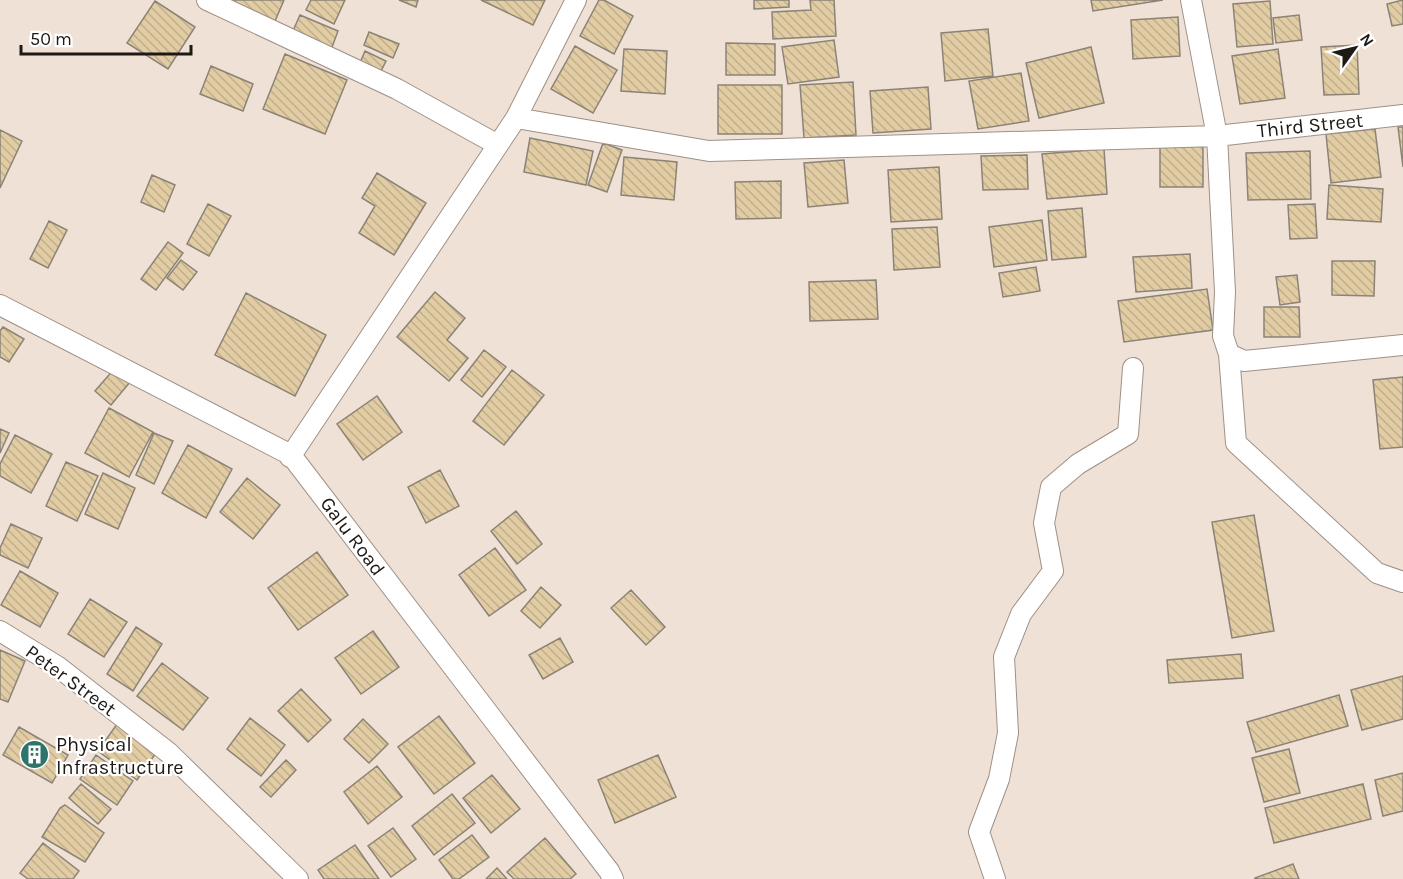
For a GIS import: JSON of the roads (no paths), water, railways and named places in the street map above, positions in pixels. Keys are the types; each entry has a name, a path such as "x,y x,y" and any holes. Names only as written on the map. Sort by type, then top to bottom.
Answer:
{"street":[{"path":"207,0 397,89 498,145"},
{"path":"291,456 516,118 576,0"},
{"path":"1191,0 1217,136 1225,292 1222,336 1229,354 1236,443 1377,573 1403,582"},
{"name":"Third Street","path":"516,118 709,151 1217,136 1403,115"},
{"name":"Galu Road","path":"0,305 291,456 613,879"},
{"path":"1229,354 1244,361 1403,345"},
{"path":"995,879 979,832 999,779 1008,733 1004,657 1021,614 1053,571 1044,523 1051,487 1078,464 1128,434 1133,368"},
{"name":"Peter Street","path":"0,631 57,666 169,753 298,879"}],"place":[{"name":"Physical Infrastructure","path":"35,755"}]}
